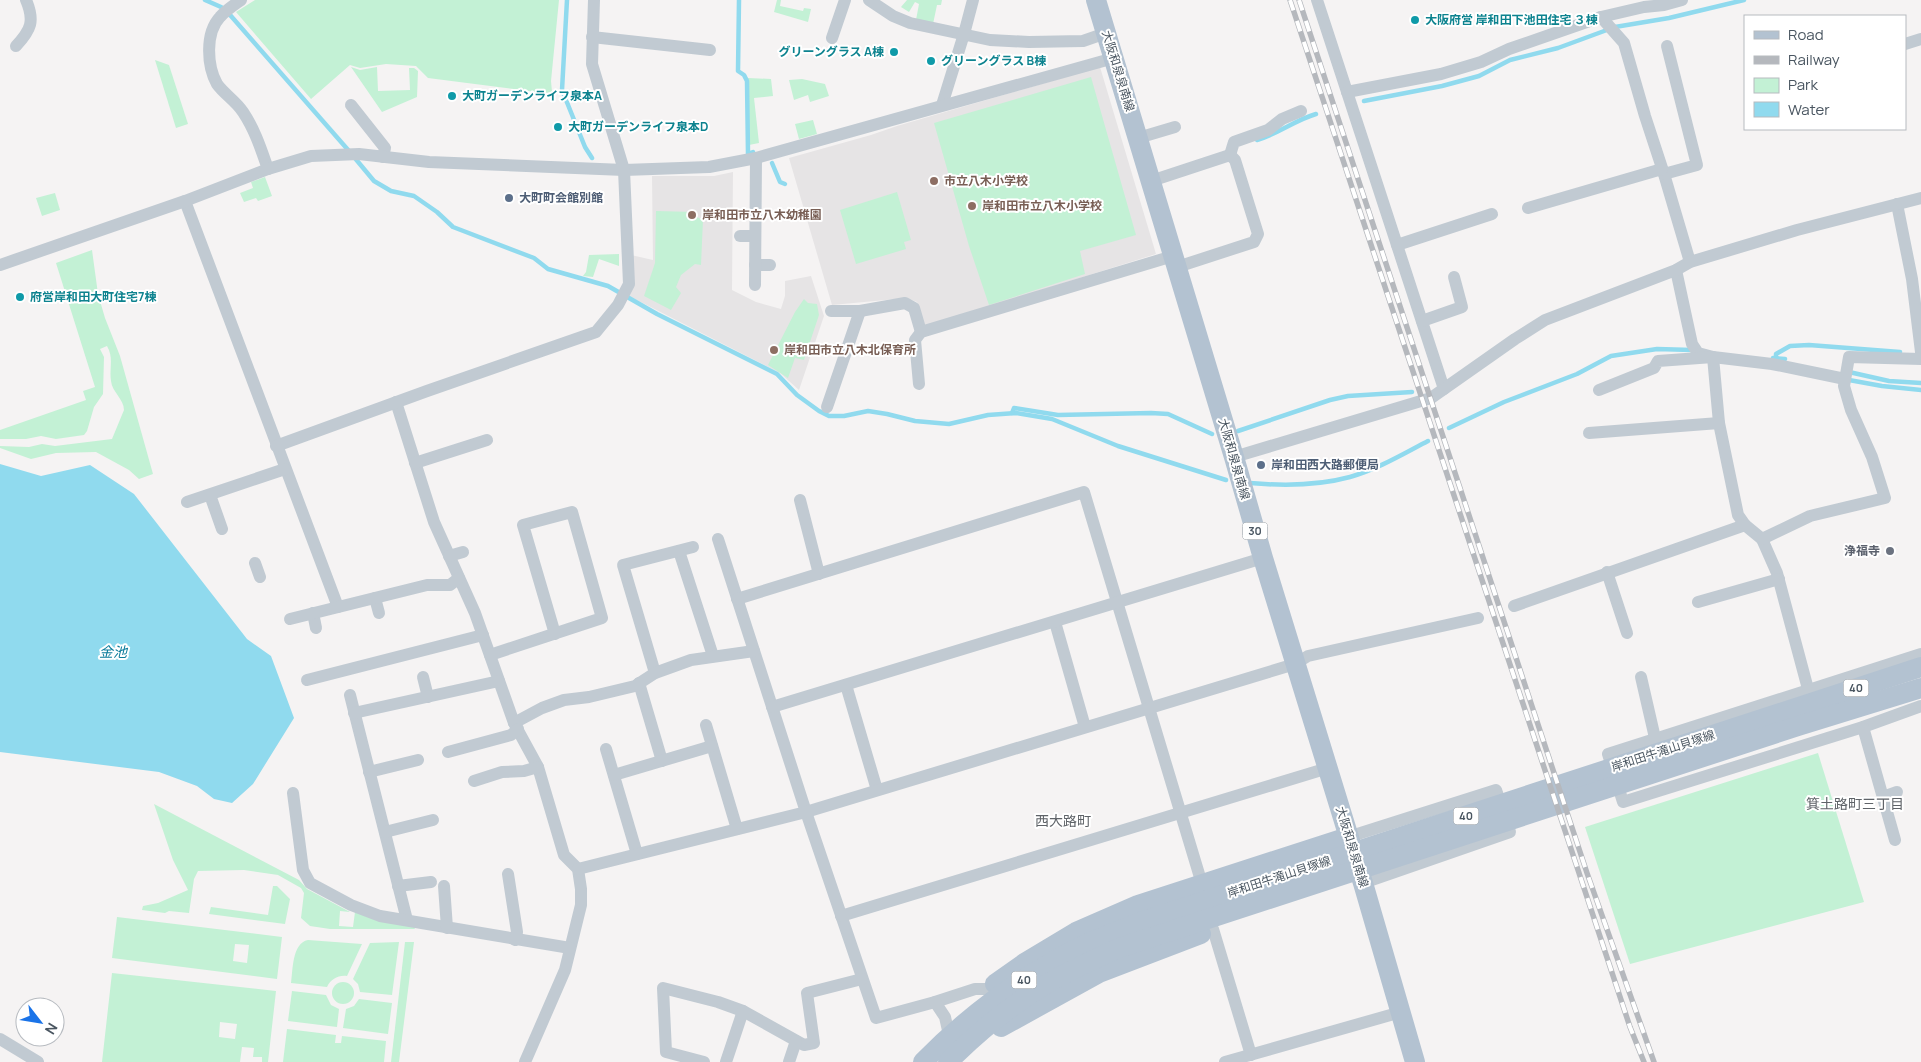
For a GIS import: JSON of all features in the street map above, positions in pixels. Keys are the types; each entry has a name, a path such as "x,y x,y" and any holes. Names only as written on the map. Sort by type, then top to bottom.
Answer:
{"main road":[{"name":"大阪和泉泉南線","path":"1096,0 1263,558 1363,882 1415,1062"},
{"name":"岸和田牛滝山貝塚線","path":"923,1062 960,1033 1009,1009 1041,987 1119,948 1143,930 1795,718 1921,668"},
{"name":"岸和田牛滝山貝塚線","path":"1795,718 1921,688"},
{"path":"960,1033 988,989 1026,962 1076,932 1138,905 1348,837"},
{"path":"960,1033 1009,1024 1099,973 1213,929 1363,882"},
{"name":"岸和田牛滝山貝塚線","path":"948,1062 960,1033"}],"street":[{"path":"16,46 31,26 30,10 26,0"},
{"path":"241,0 226,12 213,28 209,54 214,78 218,86 234,101 250,122 268,169"},
{"path":"276,446 596,332 623,297 629,284 624,170 592,64 594,0"},
{"path":"832,38 845,0"},
{"path":"869,0 893,16 910,23 990,40 1082,41 1106,33"},
{"path":"942,105 964,34 972,0"},
{"path":"1317,0 1444,389"},
{"path":"1347,92 1441,74 1481,62 1509,49 1643,4 1664,6 1682,0"},
{"path":"1601,17 1624,43 1690,262"},
{"path":"592,37 710,50"},
{"path":"1906,44 1921,39"},
{"path":"1528,208 1663,171 1697,165 1667,46"},
{"path":"0,265 185,201 268,169 310,156 352,154 429,162 624,170 710,167 756,158 1114,58"},
{"path":"351,105 385,148 383,157"},
{"path":"1230,155 1234,142 1268,130 1282,119 1301,111"},
{"path":"1138,138 1175,127"},
{"path":"1151,181 1230,155"},
{"path":"920,384 915,340 921,332 1175,261 1254,242 1258,234 1235,160 1230,155"},
{"path":"755,285 756,158"},
{"path":"1234,457 1424,401 1444,389 1515,338 1545,320 1676,270 1690,262 1797,230 1921,198"},
{"path":"185,201 338,607"},
{"path":"1897,204 1912,279 1921,352"},
{"path":"1397,246 1492,214"},
{"path":"740,236 755,236"},
{"path":"755,265 770,265"},
{"path":"1676,270 1695,349 1713,357"},
{"path":"1422,320 1462,307 1454,277"},
{"path":"831,311 860,311 905,303 914,308 921,332"},
{"path":"827,407 860,311"},
{"path":"1713,357 1720,423 1738,515 1745,525 1762,539 1779,579 1808,689"},
{"path":"1598,390 1654,368 1658,361 1713,357 1846,374"},
{"path":"1762,539 1810,516 1885,498 1872,456 1851,410 1844,386 1849,357 1921,359"},
{"path":"396,402 434,522 483,635 516,726 538,767 564,854 578,869 582,889 565,970 525,1062"},
{"path":"1589,433 1720,423"},
{"path":"415,463 487,440"},
{"path":"187,502 285,469"},
{"path":"737,599 1084,492 1202,884"},
{"path":"210,495 222,529"},
{"path":"800,500 819,574"},
{"path":"490,655 555,634 602,618 572,512 523,525 555,634"},
{"path":"1514,606 1745,525"},
{"path":"718,539 806,812 876,1018 975,989 988,989"},
{"path":"655,673 623,565 693,547"},
{"path":"678,550 713,656"},
{"path":"449,556 463,552"},
{"path":"772,707 1263,558"},
{"path":"255,563 260,577"},
{"path":"1607,572 1627,632"},
{"path":"290,619 427,586 450,584 459,578"},
{"path":"1698,602 1779,579"},
{"path":"375,598 379,613"},
{"path":"312,614 316,628"},
{"path":"578,869 806,812 1296,664 1308,656 1478,618"},
{"path":"1055,622 1085,727"},
{"path":"307,680 483,635"},
{"path":"448,752 511,735 516,726 542,708 564,700 616,691 639,683 655,673 691,660 754,651"},
{"path":"1921,654 1608,754 1623,802 1863,727 1921,706"},
{"path":"423,677 428,697"},
{"path":"1641,677 1655,738"},
{"path":"354,713 499,681"},
{"path":"639,683 662,761"},
{"path":"846,685 877,790"},
{"path":"350,695 407,920"},
{"path":"706,725 737,829"},
{"path":"1863,727 1895,840"},
{"path":"614,775 712,746"},
{"path":"606,749 637,854"},
{"path":"369,772 418,760"},
{"path":"474,781 502,772 524,771 538,767"},
{"path":"841,916 1328,768"},
{"path":"1348,837 1496,790 1510,832 1363,882"},
{"path":"292,792 303,870 310,883 351,905 380,916 570,948"},
{"path":"1883,797 1897,792"},
{"path":"385,832 433,820"},
{"path":"508,874 517,932 515,940"},
{"path":"398,886 430,882"},
{"path":"444,886 447,928"},
{"path":"1213,929 1251,1055"},
{"path":"704,1062 666,1052 663,988 718,1002 743,1011 804,1045 814,1044 807,993 862,979"},
{"path":"935,1002 960,1033"},
{"path":"726,1062 743,1011"},
{"path":"1225,1062 1251,1055 1271,1056 1401,1012"},
{"path":"0,1039 21,1058 38,1062"},
{"path":"789,1062 796,1041"}],"shaded area":[{"name":"岸和田市立八木小学校","path":"1100,67 1156,254 927,326 923,324 917,302 907,298 832,305 789,158"},
{"path":"733,172 732,290 756,302 781,309 785,296 785,281 811,276 824,316 799,390 780,373 629,296 631,255 653,260 652,176 714,176"}],"green space":[{"path":"255,0 559,0 551,81 552,92 544,93 428,78 416,66 386,64 360,68 350,65 311,99 236,12"},
{"path":"777,0 781,0 780,6 803,11 804,8 811,9 808,22 774,12"},
{"path":"907,0 942,0 941,5 937,5 933,24 916,20 919,4 915,2 909,12 901,7"},
{"path":"155,60 169,65 188,124 176,128"},
{"path":"351,67 360,70 377,67 378,91 410,90 409,68 414,68 418,71 417,97 382,112"},
{"path":"1091,77 1136,235 1080,251 1085,274 989,305 969,246 934,123"},
{"path":"748,78 771,79 773,96 754,98 759,143 749,145"},
{"path":"802,79 825,84 829,96 810,102 808,95 794,100 789,80"},
{"path":"813,120 817,134 799,139 795,124"},
{"path":"265,177 272,196 258,201 256,198 244,202 240,193 253,188 251,182"},
{"path":"897,192 911,240 904,242 906,249 856,264 840,210"},
{"path":"55,193 60,210 42,216 36,198"},
{"path":"656,211 695,212 697,217 703,220 701,265 695,264 681,275 676,287 681,293 671,310 644,296 655,263"},
{"path":"92,250 98,294 120,356 153,474 139,479 129,470 96,452 56,453 31,459 0,448 0,446 29,447 42,444 55,446 112,439 124,410 122,402 113,389 110,355 107,346 100,349 104,357 103,394 94,407 84,435 56,439 41,436 26,439 0,439 0,430 86,400 83,391 95,387 56,263"},
{"path":"619,254 619,266 599,259 593,277 583,276 586,272 589,255"},
{"path":"804,299 808,303 817,304 819,315 804,360 795,358 788,378 768,365 795,312"},
{"path":"1818,753 1864,902 1630,964 1585,827"},
{"path":"154,804 299,880 307,889 350,912 340,911 339,926 353,927 355,912 414,927 415,929 330,929 310,926 301,918 304,893 301,888 278,875 244,870 198,871 194,879 189,913 169,911 165,913 142,910 143,906 158,903 188,890 173,860"},
{"path":"273,886 277,886 290,899 285,924 209,914 211,907 268,915"},
{"path":"117,917 282,937 277,979 112,958","holes":["235,944 249,945 247,963 233,961"]},
{"path":"308,940 362,944 347,976 335,978 327,987 291,983 296,951 303,942"},
{"path":"399,942 392,995 360,992 358,984 353,979 370,943"},
{"path":"405,942 414,942 399,1062 391,1062"},
{"path":"112,973 276,991 268,1062 262,1062 262,1057 253,1057 254,1048 242,1047 240,1062 102,1062","holes":["220,1022 237,1024 235,1039 219,1037"]},
{"path":"343,982 351,985 354,993 351,1001 343,1004 335,1001 332,993 335,985"},
{"path":"292,991 326,995 331,1005 339,1009 337,1027 288,1021"},
{"path":"359,999 392,1003 388,1034 343,1028 346,1009 354,1006"},
{"path":"287,1029 336,1035 335,1043 341,1043 342,1036 386,1041 384,1062 283,1062"}],"water":[{"name":"金池","path":"0,464 41,476 90,465 134,494 247,639 271,656 294,718 253,784 232,803 214,799 197,786 159,772 0,752"}],"waterway":[{"path":"205,0 221,7 231,16 349,151"},
{"path":"567,0 562,90 585,147 592,158"},
{"path":"739,0 738,71 744,75 747,81 748,154 753,152"},
{"path":"1364,101 1442,86 1479,76 1510,60 1558,48 1615,27 1669,18 1744,0"},
{"path":"1257,140 1316,114"},
{"path":"354,157 374,181 391,191 414,196 437,212 453,227 534,258 548,269 608,286 657,314 777,374 797,395 829,416 844,416 868,411 915,421 949,424 988,415 1016,413 1052,419 1118,446 1226,480"},
{"path":"772,163 780,182 785,184"},
{"path":"1776,358 1776,354 1790,346 1809,345 1900,352"},
{"path":"1449,428 1504,402 1577,374 1611,356 1657,349 1692,350"},
{"path":"1773,358 1785,359"},
{"path":"1849,372 1889,381 1921,383"},
{"path":"1849,380 1921,390"},
{"path":"1238,431 1330,400 1348,396 1412,392"},
{"path":"1012,413 1014,408 1058,415 1168,414 1212,434"},
{"path":"1250,483 1275,485 1338,480 1370,470 1428,441"}],"railway":[{"path":"1290,0 1630,1027 1644,1062"},
{"path":"1299,0 1587,873 1654,1062"}],"place":[{"name":"大阪府営 岸和田下池田住宅 ３棟","path":"1415,20"},
{"name":"グリーングラス A棟","path":"894,52"},
{"name":"グリーングラス B棟","path":"931,61"},
{"name":"大町ガーデンライフ泉本A","path":"452,96"},
{"name":"大町ガーデンライフ泉本D","path":"558,127"},
{"name":"市立八木小学校","path":"934,181"},
{"name":"大町町会館別館","path":"509,198"},
{"name":"岸和田市立八木小学校","path":"972,206"},
{"name":"岸和田市立八木幼稚園","path":"692,215"},
{"name":"府営岸和田大町住宅7棟","path":"20,297"},
{"name":"岸和田市立八木北保育所","path":"774,350"},
{"name":"岸和田西大路郵便局","path":"1261,465"},
{"name":"浄福寺","path":"1890,551"}],"district":[{"name":"箕土路町三丁目","path":"1855,804"},
{"name":"西大路町","path":"1063,821"}]}
